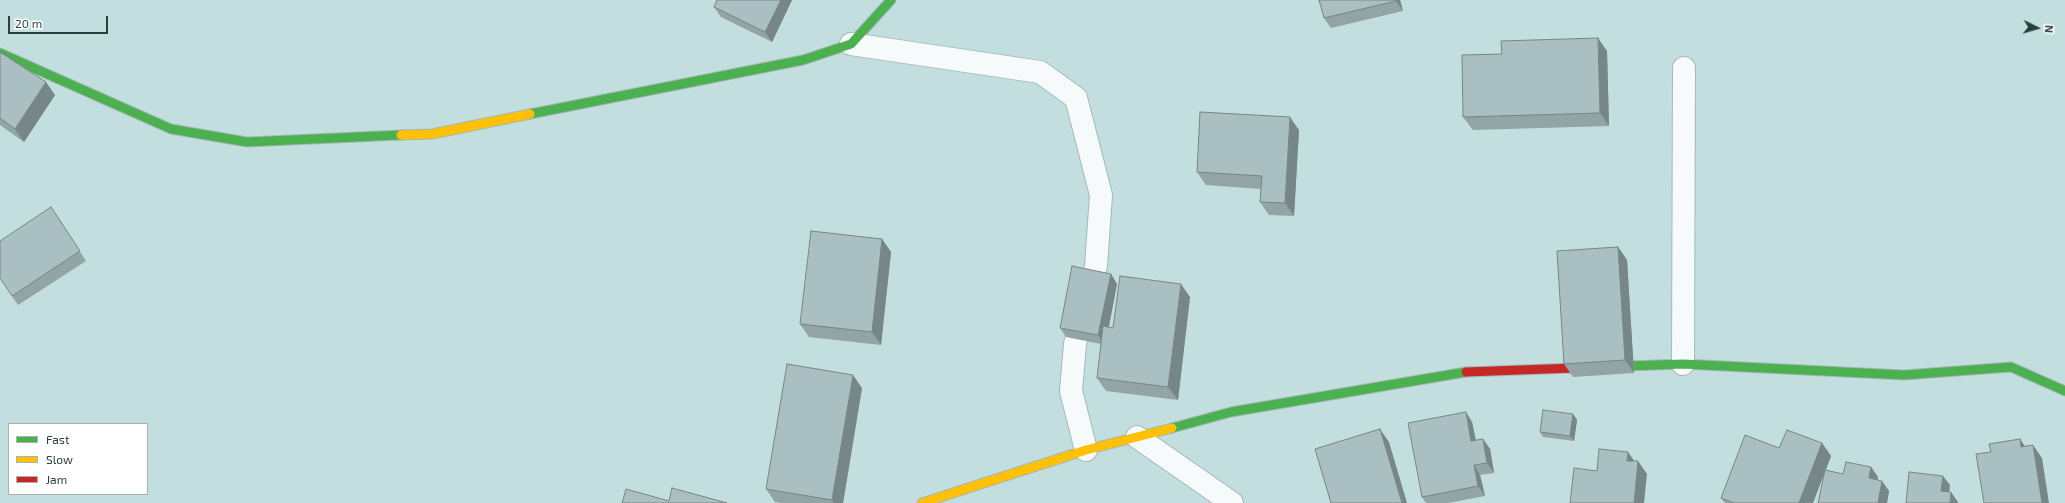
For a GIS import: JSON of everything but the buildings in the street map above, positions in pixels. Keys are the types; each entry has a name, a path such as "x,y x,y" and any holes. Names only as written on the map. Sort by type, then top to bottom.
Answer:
{"street":[{"path":"851,44 891,0"},
{"path":"0,53 172,129 247,142 432,134 803,60 851,44 1040,72 1076,98 1102,195 1096,266 1075,344 1071,391 1086,450"},
{"path":"1682,364 1684,68"},
{"path":"922,503 1086,450 1231,412 1474,371 1682,364 1904,375 2011,367 2065,390"},
{"path":"1137,437 1232,503"}],"traffic: fast":[{"path":"530,114 803,60 851,44 891,0"},
{"path":"0,53 171,129 247,142 401,135"},
{"path":"1601,367 1683,364 1904,375 2011,367 2065,391"},
{"path":"1172,428 1231,412 1466,372"}],"traffic: slow":[{"path":"401,135 432,134 530,114"},
{"path":"922,503 1086,450 1172,428"}],"traffic: jam":[{"path":"1466,372 1601,367"}]}
